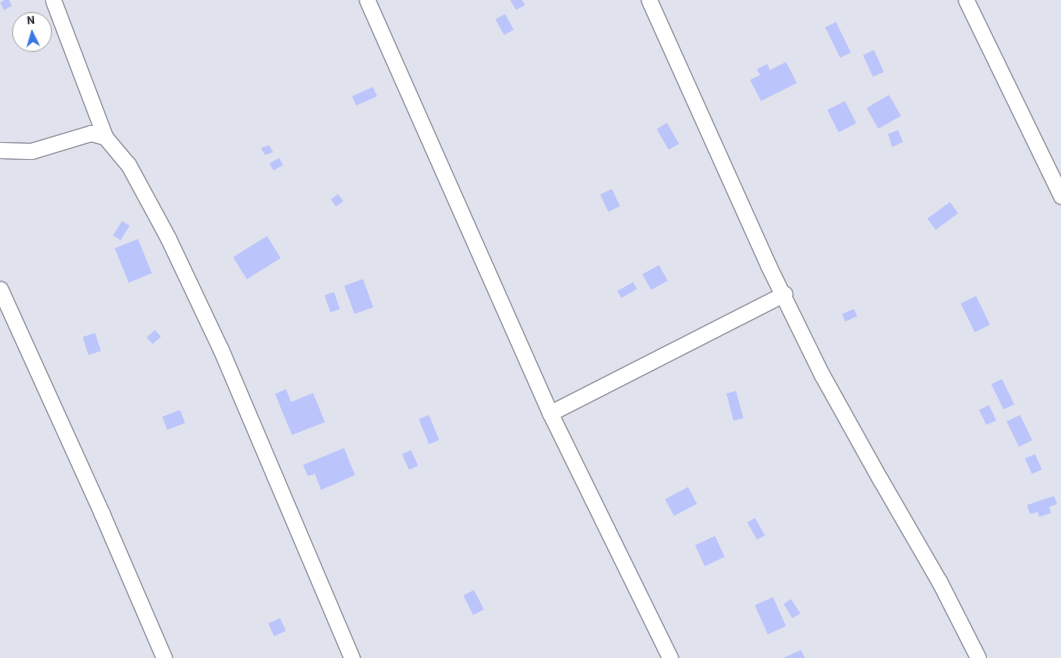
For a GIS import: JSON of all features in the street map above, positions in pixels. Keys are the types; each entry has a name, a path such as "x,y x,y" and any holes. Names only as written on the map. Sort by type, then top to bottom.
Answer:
{"street":[{"path":"53,0 105,137 128,164 168,238 221,350 352,658"},
{"path":"367,0 550,413 670,658"},
{"path":"649,0 768,265 784,294 822,375 939,581 978,658"},
{"path":"966,0 1061,196"},
{"path":"0,150 31,151 90,134 105,137"},
{"path":"0,289 102,514 164,658"},
{"path":"550,413 784,294"}],"building":[{"path":"4,0 9,0 12,6 4,10 0,3"},
{"path":"510,0 522,0 525,5 516,10"},
{"path":"505,14 514,30 504,35 495,19"},
{"path":"836,22 851,53 840,58 825,27"},
{"path":"874,50 884,72 873,77 863,55"},
{"path":"786,62 797,83 761,101 750,80 760,75 757,69 767,64 770,70"},
{"path":"373,87 377,96 356,105 352,96"},
{"path":"889,95 901,116 878,129 866,108"},
{"path":"845,101 856,123 839,132 827,110"},
{"path":"667,123 679,144 669,150 657,129"},
{"path":"898,130 903,142 892,147 888,134"},
{"path":"269,145 273,152 265,155 261,148"},
{"path":"279,158 283,165 273,170 269,164"},
{"path":"612,189 620,206 608,212 600,194"},
{"path":"338,194 343,201 336,207 331,199"},
{"path":"950,202 958,213 936,230 927,218"},
{"path":"122,221 130,226 121,240 113,235"},
{"path":"267,236 281,258 247,279 233,257"},
{"path":"138,239 152,273 129,283 115,248"},
{"path":"659,265 668,281 651,290 642,274"},
{"path":"363,279 373,307 354,314 344,286"},
{"path":"633,282 637,289 621,298 617,291"},
{"path":"334,292 340,309 330,312 325,295"},
{"path":"976,296 990,325 975,332 961,303"},
{"path":"854,309 857,316 845,321 842,314"},
{"path":"155,330 161,337 153,344 147,337"},
{"path":"95,333 101,351 89,355 83,337"},
{"path":"1002,379 1014,404 1003,409 991,384"},
{"path":"286,389 291,402 313,393 325,422 292,435 275,394"},
{"path":"736,391 743,418 734,421 726,394"},
{"path":"989,405 996,420 986,425 979,410"},
{"path":"180,410 185,423 167,430 162,417"},
{"path":"429,415 439,440 429,444 419,419"},
{"path":"1020,415 1032,440 1019,447 1007,422"},
{"path":"344,448 355,475 321,490 315,474 308,476 303,465"},
{"path":"411,450 418,465 409,470 402,454"},
{"path":"1035,454 1042,470 1032,474 1025,458"},
{"path":"688,487 697,504 674,516 665,499"},
{"path":"1054,496 1057,504 1049,507 1051,513 1039,517 1038,512 1030,514 1027,505"},
{"path":"755,518 765,535 757,540 747,522"},
{"path":"715,536 725,557 705,566 695,545"},
{"path":"474,590 484,610 473,615 463,595"},
{"path":"773,597 786,626 768,634 755,605"},
{"path":"791,599 800,613 793,618 783,604"},
{"path":"280,618 286,631 274,636 268,623"},
{"path":"801,650 805,658 783,658"}]}
